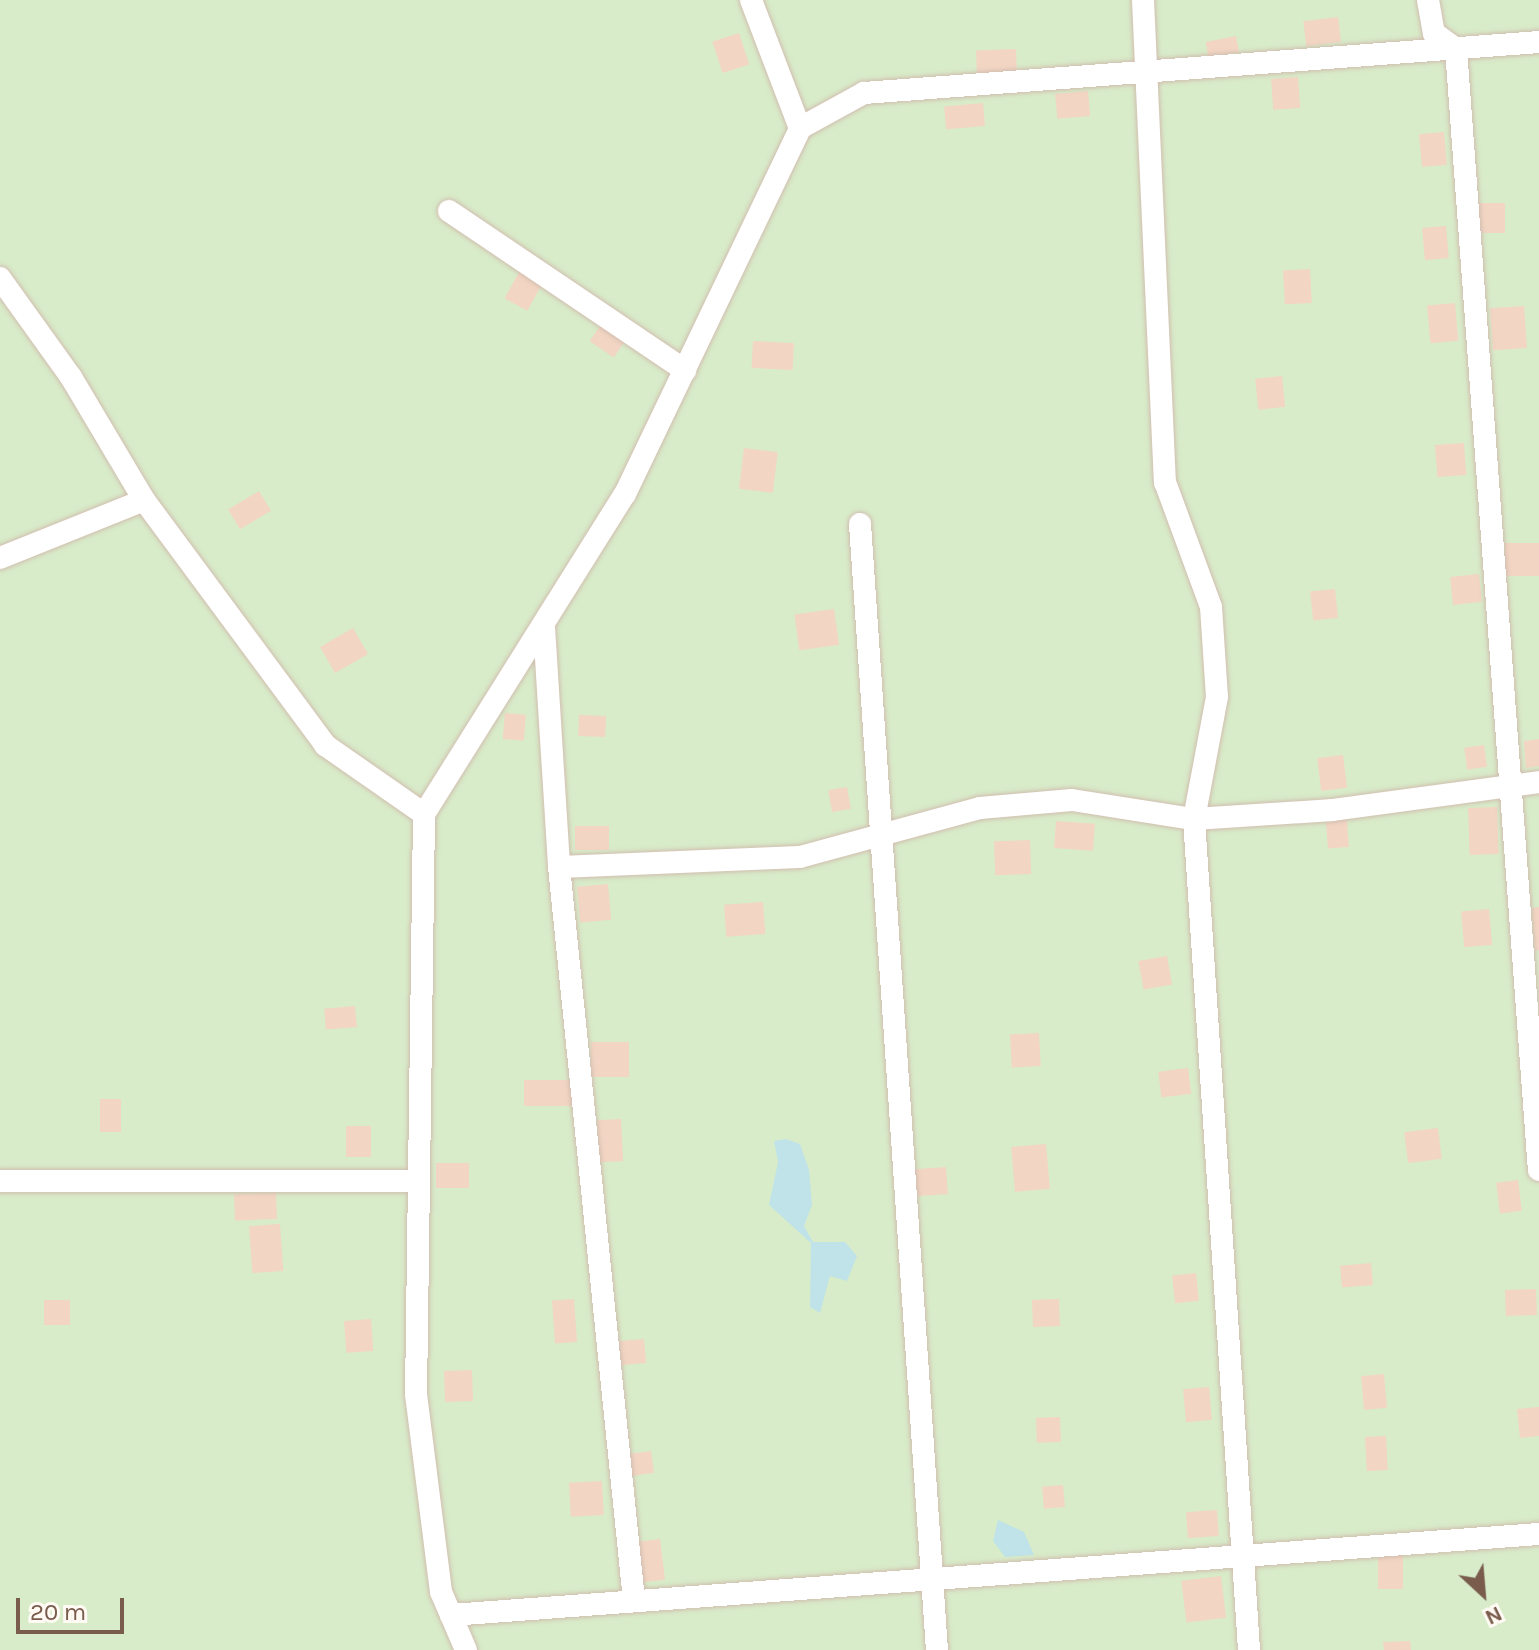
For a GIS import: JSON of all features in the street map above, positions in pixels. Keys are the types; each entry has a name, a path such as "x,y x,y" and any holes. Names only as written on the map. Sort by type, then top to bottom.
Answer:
{"lane":[{"path":"751,0 800,128"},
{"path":"1143,0 1149,74 1165,482 1211,607 1217,697 1194,819 1249,1650"},
{"path":"1428,0 1434,33 1456,49 1539,1170"},
{"path":"466,1650 441,1592 416,1395 424,814 625,494 800,128 864,93 1149,74 1539,42"},
{"path":"449,211 685,370"},
{"path":"0,278 71,377 144,500 325,745 424,814"},
{"path":"0,558 144,500"},
{"path":"860,524 937,1650"},
{"path":"544,627 559,867 634,1600"},
{"path":"559,867 800,857 882,832 980,808 1072,800 1194,819 1333,810 1512,782 1539,782"},
{"path":"0,1181 419,1181"},
{"path":"451,1615 1539,1534"}],"green space":[{"path":"0,0 1539,0 1539,1650 0,1650"}],"water":[{"path":"786,1139 800,1144 809,1170 812,1205 804,1226 813,1242 845,1242 857,1256 847,1281 830,1276 820,1313 810,1307 811,1243 769,1205 778,1162 774,1141"},
{"path":"998,1520 1024,1532 1034,1555 1005,1557 993,1541"}],"building":[{"path":"1338,17 1341,42 1306,46 1303,21"},
{"path":"739,33 749,64 723,73 712,42"},
{"path":"1236,36 1239,52 1209,58 1206,42"},
{"path":"1016,49 1017,73 977,74 976,50"},
{"path":"1298,77 1300,108 1273,110 1271,79"},
{"path":"1088,91 1090,116 1057,119 1055,94"},
{"path":"983,103 985,126 946,129 944,106"},
{"path":"1444,132 1447,165 1422,167 1419,134"},
{"path":"1479,203 1505,203 1505,233 1479,233"},
{"path":"1446,226 1449,258 1425,260 1422,228"},
{"path":"523,265 546,278 527,311 505,298"},
{"path":"1310,269 1312,303 1285,304 1283,270"},
{"path":"1455,303 1458,341 1430,343 1427,305"},
{"path":"1524,306 1527,348 1493,350 1490,308"},
{"path":"602,323 626,339 614,357 590,341"},
{"path":"753,341 794,343 793,370 752,368"},
{"path":"1282,376 1285,407 1258,410 1255,379"},
{"path":"1464,443 1466,475 1437,477 1435,445"},
{"path":"744,448 778,452 773,493 739,489"},
{"path":"259,491 271,511 240,529 228,510"},
{"path":"1505,543 1539,543 1539,576 1505,576"},
{"path":"1479,574 1482,602 1453,605 1450,577"},
{"path":"1335,589 1338,618 1313,620 1310,592"},
{"path":"834,609 839,645 799,650 794,615"},
{"path":"353,628 368,654 335,673 320,647"},
{"path":"505,713 526,715 524,741 503,739"},
{"path":"579,715 606,716 605,737 578,736"},
{"path":"1539,739 1539,766 1526,768 1524,741"},
{"path":"1484,745 1487,767 1467,770 1464,748"},
{"path":"1343,755 1347,788 1321,791 1317,758"},
{"path":"847,787 851,809 832,812 828,790"},
{"path":"1497,807 1499,854 1470,855 1468,808"},
{"path":"1347,820 1349,847 1328,848 1326,821"},
{"path":"1056,821 1095,824 1093,851 1054,848"},
{"path":"575,826 609,826 609,850 575,850"},
{"path":"1030,840 1031,874 995,875 994,841"},
{"path":"608,884 611,920 580,923 577,887"},
{"path":"763,902 765,934 726,937 724,905"},
{"path":"1539,907 1539,950 1535,951 1532,908"},
{"path":"1489,909 1492,945 1464,947 1461,911"},
{"path":"1167,956 1172,985 1143,990 1138,961"},
{"path":"355,1006 357,1027 326,1030 324,1009"},
{"path":"1039,1033 1041,1066 1012,1067 1010,1035"},
{"path":"591,1042 629,1042 629,1077 591,1077"},
{"path":"1188,1068 1191,1094 1161,1097 1158,1072"},
{"path":"524,1080 573,1080 573,1106 524,1106"},
{"path":"100,1099 121,1099 121,1132 100,1132"},
{"path":"621,1119 623,1161 599,1162 597,1120"},
{"path":"346,1126 371,1126 371,1157 346,1157"},
{"path":"1438,1128 1442,1159 1408,1163 1404,1132"},
{"path":"1046,1144 1050,1189 1015,1192 1011,1147"},
{"path":"436,1163 469,1163 469,1188 436,1188"},
{"path":"946,1167 948,1194 915,1196 913,1169"},
{"path":"1518,1180 1522,1211 1500,1213 1496,1183"},
{"path":"276,1193 277,1219 235,1220 234,1194"},
{"path":"280,1224 283,1271 252,1273 249,1226"},
{"path":"1371,1263 1373,1285 1342,1288 1340,1266"},
{"path":"1196,1273 1199,1301 1175,1303 1172,1276"},
{"path":"1536,1289 1537,1315 1506,1316 1505,1290"},
{"path":"574,1299 577,1342 555,1343 552,1301"},
{"path":"1059,1299 1060,1326 1033,1327 1032,1300"},
{"path":"44,1300 70,1300 70,1325 44,1325"},
{"path":"371,1319 373,1351 346,1353 344,1321"},
{"path":"644,1339 646,1363 616,1366 614,1342"},
{"path":"472,1370 473,1401 445,1402 444,1371"},
{"path":"1384,1374 1387,1408 1364,1410 1361,1376"},
{"path":"1209,1387 1212,1420 1186,1422 1183,1389"},
{"path":"1539,1407 1539,1436 1520,1438 1517,1409"},
{"path":"1060,1417 1061,1442 1037,1443 1036,1418"},
{"path":"1386,1436 1388,1470 1367,1471 1365,1437"},
{"path":"651,1451 654,1473 628,1476 625,1455"},
{"path":"602,1481 604,1515 571,1517 569,1483"},
{"path":"1063,1485 1065,1507 1044,1509 1042,1487"},
{"path":"1217,1510 1219,1536 1188,1538 1186,1512"},
{"path":"660,1539 665,1580 642,1582 637,1542"},
{"path":"1378,1555 1403,1555 1403,1589 1378,1589"},
{"path":"1221,1576 1226,1618 1186,1623 1181,1581"},
{"path":"1410,1641 1411,1650 1384,1650 1383,1642"}]}
